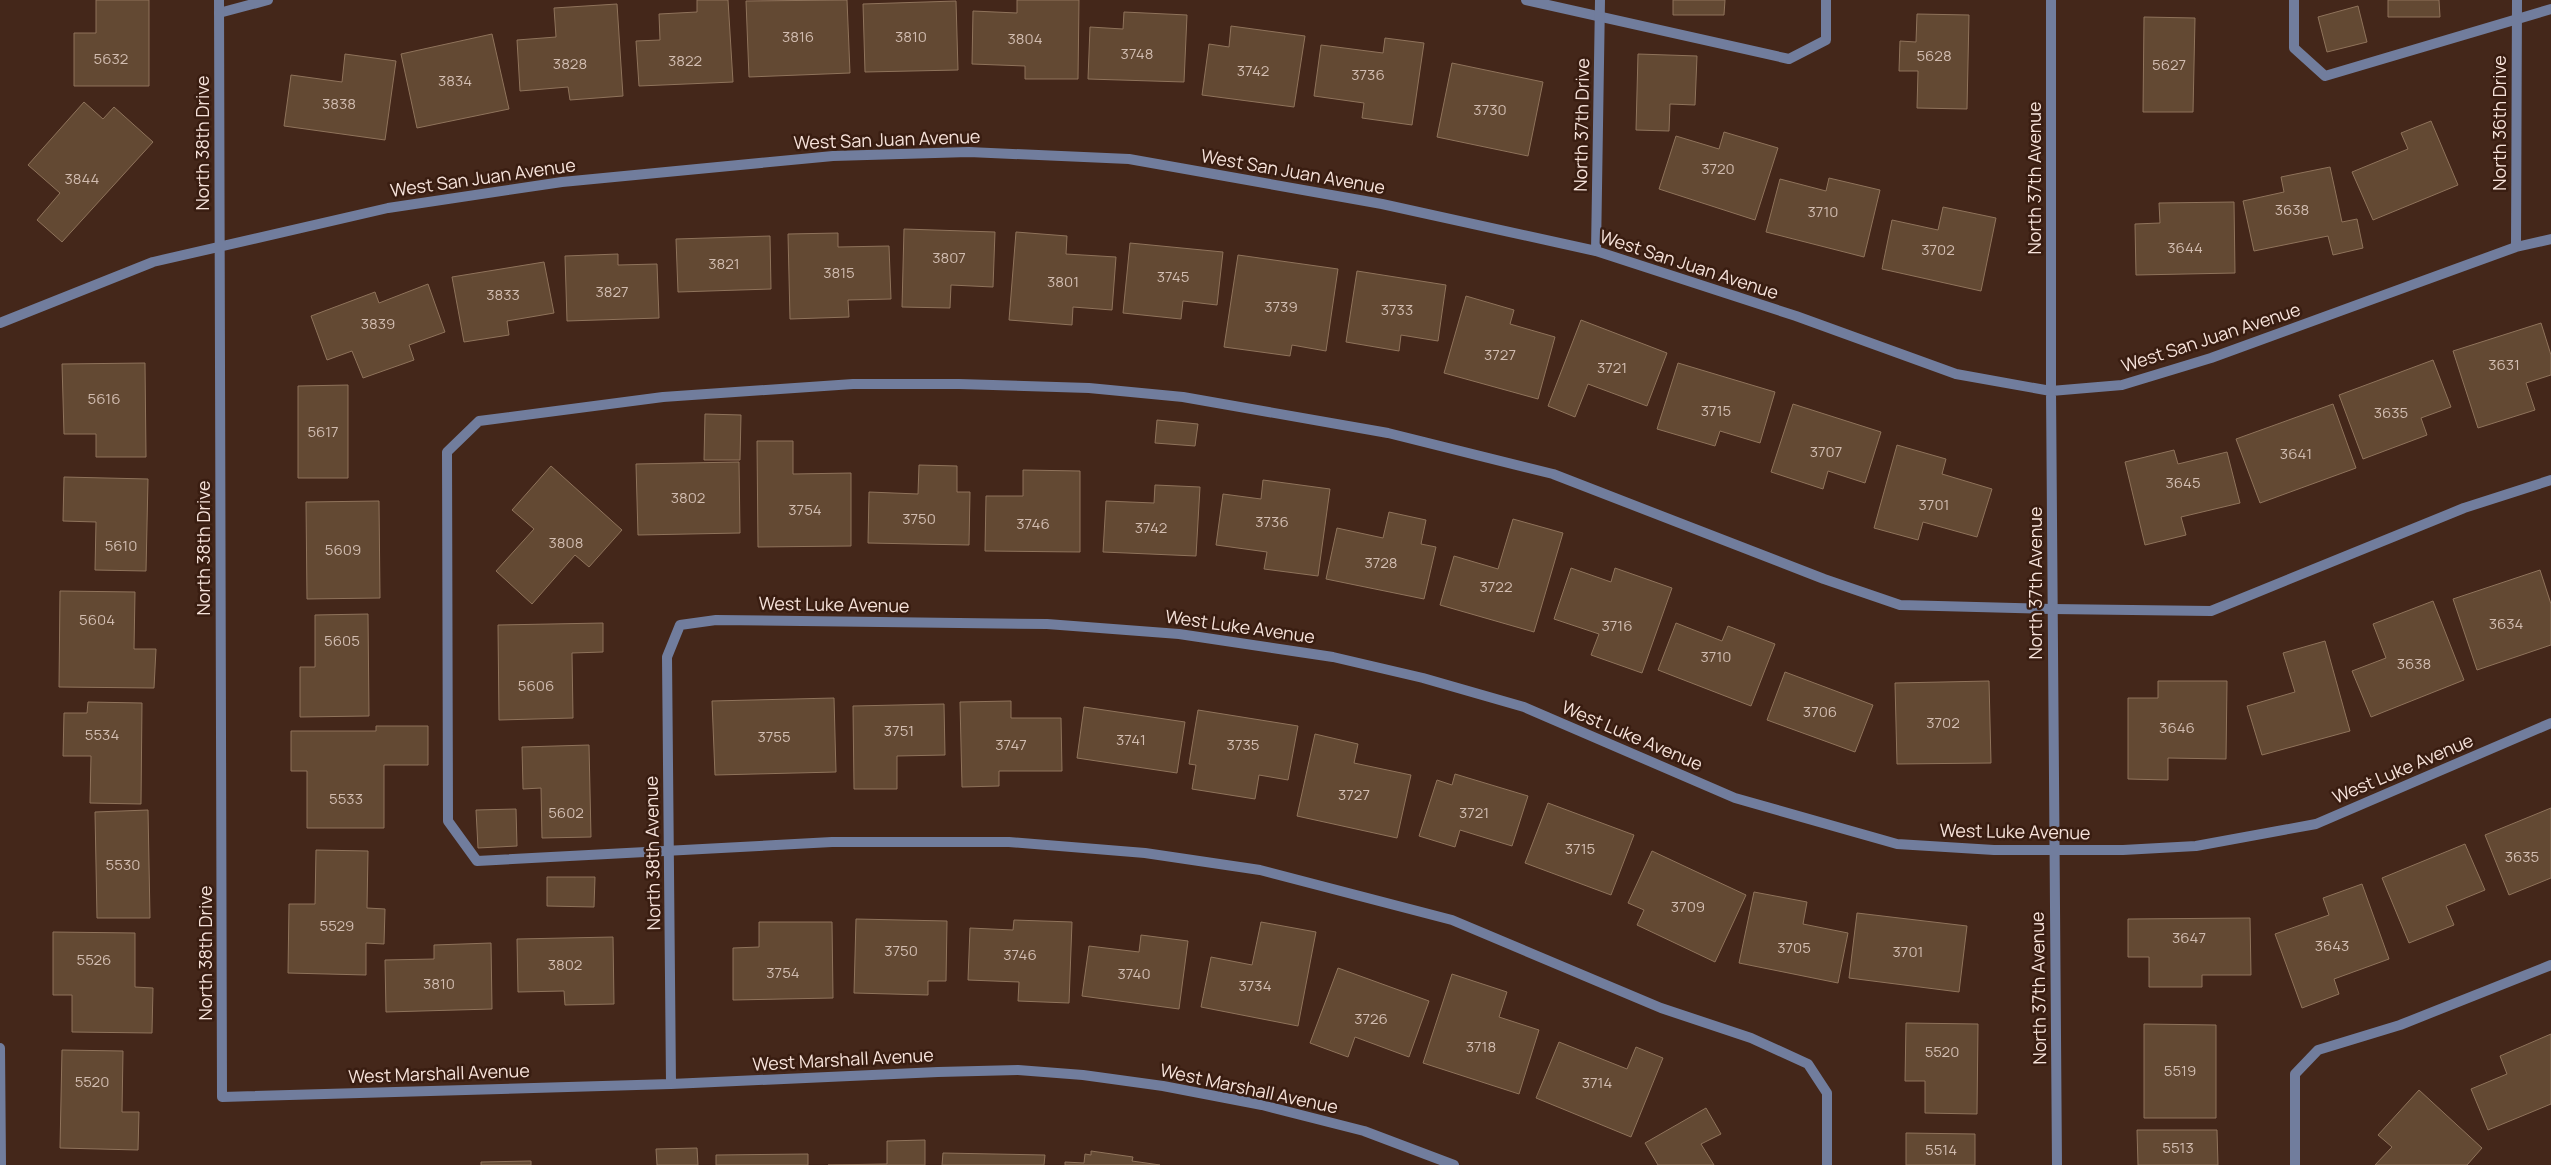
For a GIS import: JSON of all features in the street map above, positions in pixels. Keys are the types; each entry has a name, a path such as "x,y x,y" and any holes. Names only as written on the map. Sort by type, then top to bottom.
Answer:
{"street":[{"name":"North 38th Drive","path":"219,0 222,1096"},
{"path":"219,13 268,0"},
{"path":"1526,0 1789,59 1826,40 1826,0"},
{"name":"North 37th Drive","path":"1596,251 1600,0"},
{"name":"North 37th Avenue","path":"2051,0 2052,609 2058,1165"},
{"path":"2294,0 2294,48 2325,76 2517,17 2551,9"},
{"name":"North 36th Drive","path":"2516,247 2517,0"},
{"name":"West San Juan Avenue","path":"0,323 153,262 388,208 562,182 833,156 969,152 1128,159 1382,204 1596,251 1796,316 1956,374 2051,391 2122,385 2211,358 2516,247 2551,239"},
{"path":"1827,1165 1827,1093 1808,1064 1751,1038 1661,1008 1452,920 1260,870 1145,853 1009,842 832,842 477,861 448,821 446,452 479,421 663,397 853,384 959,384 1089,388 1183,397 1388,433 1553,474 1824,579 1900,605 2052,609 2211,610 2464,508 2551,480"},
{"name":"West Luke Avenue","path":"680,625 716,620 1047,624 1179,634 1333,656 1423,678 1524,707 1735,798 1897,844 1994,850 2123,850 2196,846 2316,824 2551,723"},
{"name":"North 38th Avenue","path":"671,1084 668,657 680,625"},
{"path":"2295,1165 2295,1074 2318,1050 2400,1025 2551,965"},
{"path":"0,1048 1,1165"},
{"name":"West Marshall Avenue","path":"222,1096 671,1084 1018,1070 1163,1086 1262,1106 1364,1131 1454,1165"}],"building":[{"path":"96,0 149,0 149,86 74,86 74,33 96,33"},
{"path":"697,0 728,0 733,82 639,86 636,41 660,40 659,14 697,12"},
{"path":"847,0 850,73 749,77 746,1"},
{"path":"1017,0 1079,0 1078,79 1025,79 1025,66 972,64 973,11 1017,13"},
{"path":"1673,0 1725,0 1724,15 1673,15"},
{"path":"2388,0 2439,0 2440,17 2388,17"},
{"path":"956,1 958,70 865,72 863,4"},
{"path":"617,4 623,96 570,100 568,87 520,91 517,40 556,37 554,8"},
{"path":"2358,6 2367,42 2327,52 2318,17"},
{"path":"1124,12 1187,15 1184,82 1088,79 1090,27 1123,29"},
{"path":"1917,14 1969,15 1967,109 1917,108 1918,71 1899,71 1900,41 1916,42"},
{"path":"2144,17 2195,18 2193,112 2143,112"},
{"path":"1231,26 1305,36 1294,107 1202,95 1209,44 1229,47"},
{"path":"492,34 509,109 417,128 401,54"},
{"path":"1385,38 1424,43 1412,125 1362,118 1364,103 1314,96 1321,45 1383,53"},
{"path":"345,54 396,61 385,140 284,126 291,75 342,82"},
{"path":"1638,54 1697,56 1695,105 1670,104 1669,131 1636,130"},
{"path":"1452,63 1543,82 1528,156 1437,137"},
{"path":"84,102 103,119 114,107 153,142 62,242 37,220 60,193 28,165"},
{"path":"2431,121 2458,185 2373,220 2352,172 2408,149 2401,133"},
{"path":"1724,132 1778,148 1755,220 1659,189 1676,136 1719,149"},
{"path":"2330,167 2342,222 2357,219 2363,248 2333,255 2328,236 2254,251 2243,201 2284,192 2281,177"},
{"path":"1829,178 1880,190 1864,257 1766,232 1780,179 1826,191"},
{"path":"2234,202 2235,273 2136,275 2135,224 2160,223 2159,203"},
{"path":"1943,207 1996,218 1981,291 1882,269 1892,220 1938,230"},
{"path":"904,229 995,232 993,287 951,285 950,308 902,307"},
{"path":"1016,232 1067,236 1066,254 1116,257 1112,310 1073,307 1072,325 1009,320"},
{"path":"838,233 838,247 889,246 891,299 848,300 849,317 790,319 788,234"},
{"path":"770,236 771,289 678,292 676,239"},
{"path":"1130,243 1223,252 1217,305 1183,301 1181,319 1123,313"},
{"path":"618,254 618,265 657,264 659,318 567,321 565,256"},
{"path":"1238,255 1338,269 1326,351 1292,345 1290,356 1224,347"},
{"path":"544,262 554,313 507,321 509,335 464,342 452,277"},
{"path":"1357,271 1446,285 1438,341 1401,335 1399,351 1346,342"},
{"path":"428,284 445,332 409,345 414,360 363,378 352,351 327,360 311,316 375,292 379,303"},
{"path":"1466,296 1514,310 1510,324 1555,337 1538,399 1444,373"},
{"path":"1581,320 1667,353 1647,406 1588,384 1575,417 1548,406"},
{"path":"2541,323 2551,355 2551,375 2526,383 2535,410 2478,428 2453,351"},
{"path":"2433,360 2451,407 2421,418 2427,435 2363,459 2339,395"},
{"path":"145,363 146,457 96,457 96,434 64,434 62,364"},
{"path":"1678,363 1775,392 1760,443 1720,431 1715,446 1657,429"},
{"path":"348,385 348,478 298,478 298,386"},
{"path":"1793,404 1881,432 1865,483 1828,471 1823,489 1771,472"},
{"path":"2333,404 2356,468 2260,503 2236,439"},
{"path":"705,414 741,415 740,460 704,460"},
{"path":"1157,420 1198,424 1195,446 1155,443"},
{"path":"757,441 793,441 793,474 851,473 851,546 758,547"},
{"path":"1897,445 1946,459 1942,474 1992,489 1977,537 1923,522 1918,540 1874,528"},
{"path":"2174,450 2178,464 2227,452 2240,503 2181,517 2186,535 2145,545 2125,462"},
{"path":"739,462 740,533 638,535 636,464"},
{"path":"919,465 957,466 957,492 970,492 969,545 868,543 869,492 918,494"},
{"path":"551,466 622,530 589,567 575,555 532,604 496,571 534,529 512,510"},
{"path":"1023,470 1080,471 1080,552 985,551 986,496 1023,496"},
{"path":"64,477 148,479 146,571 95,570 96,522 63,521"},
{"path":"1263,480 1330,489 1318,576 1264,569 1267,552 1216,545 1223,494 1261,499"},
{"path":"1155,485 1200,487 1196,556 1103,552 1106,501 1154,503"},
{"path":"379,501 380,598 307,599 306,502"},
{"path":"1389,512 1426,520 1421,544 1436,547 1424,599 1326,579 1337,528 1383,538"},
{"path":"1513,519 1563,533 1534,632 1440,605 1454,556 1498,569"},
{"path":"1571,568 1611,582 1615,568 1672,588 1642,673 1591,655 1599,634 1554,619"},
{"path":"2540,570 2551,604 2551,645 2477,670 2453,599"},
{"path":"60,591 135,592 134,649 156,649 154,688 59,687"},
{"path":"2433,601 2464,680 2371,717 2352,671 2386,658 2373,624"},
{"path":"368,614 369,716 300,717 300,667 315,667 315,615"},
{"path":"603,623 603,652 572,653 573,718 499,720 498,625"},
{"path":"1676,623 1722,641 1728,626 1775,644 1751,706 1658,670"},
{"path":"2325,641 2350,731 2262,755 2247,706 2295,692 2283,653"},
{"path":"1785,672 1873,705 1855,752 1767,720"},
{"path":"1989,681 1991,763 1897,764 1895,683"},
{"path":"2158,681 2227,681 2226,759 2168,758 2168,780 2128,779 2128,698 2158,698"},
{"path":"834,698 836,772 715,775 712,701"},
{"path":"1011,701 1011,718 1061,718 1062,771 999,771 999,786 962,787 960,702"},
{"path":"88,702 142,703 141,804 90,803 91,756 63,756 64,713 87,713"},
{"path":"944,704 945,755 897,756 897,789 854,789 853,706"},
{"path":"1084,707 1185,722 1177,773 1077,758"},
{"path":"1198,710 1298,726 1288,780 1259,775 1255,799 1192,789 1196,765 1189,764"},
{"path":"376,726 428,726 428,765 384,765 384,828 307,828 307,771 291,771 291,731 376,731"},
{"path":"1315,734 1358,744 1354,763 1411,775 1397,838 1297,816"},
{"path":"589,745 591,837 542,838 541,788 523,789 522,747"},
{"path":"1455,774 1528,796 1512,846 1460,830 1455,847 1419,836 1437,780 1452,785"},
{"path":"1548,803 1634,835 1611,895 1525,863"},
{"path":"2551,808 2551,878 2509,895 2485,835"},
{"path":"516,809 517,846 478,848 476,810"},
{"path":"148,810 150,918 97,918 95,812"},
{"path":"2465,844 2485,890 2446,906 2454,925 2409,943 2382,878"},
{"path":"316,850 368,851 367,908 385,909 384,944 366,943 366,975 288,973 289,904 315,904"},
{"path":"1652,851 1746,895 1715,962 1637,925 1644,910 1628,903"},
{"path":"547,877 595,877 594,907 547,906"},
{"path":"2362,884 2389,959 2334,979 2339,994 2302,1008 2275,934 2329,915 2323,898"},
{"path":"1754,892 1807,902 1803,924 1848,933 1838,983 1739,963"},
{"path":"1857,913 1967,926 1959,992 1849,978"},
{"path":"2250,918 2251,975 2202,975 2202,987 2149,987 2149,957 2128,957 2128,919"},
{"path":"856,919 947,921 946,981 928,981 928,995 854,993"},
{"path":"1014,920 1072,922 1069,1003 1018,1001 1019,982 968,980 970,928 1013,930"},
{"path":"759,922 832,922 833,998 733,1000 733,948 759,947"},
{"path":"1261,922 1316,932 1298,1026 1201,1007 1211,957 1252,965"},
{"path":"53,932 135,933 135,987 153,988 152,1033 72,1032 72,995 53,995"},
{"path":"1141,935 1188,941 1179,1009 1082,996 1089,946 1139,952"},
{"path":"613,937 614,1004 565,1005 564,991 518,992 517,939"},
{"path":"491,943 492,1009 386,1012 385,960 434,959 434,945"},
{"path":"1338,968 1429,1001 1409,1057 1355,1037 1348,1057 1310,1043"},
{"path":"1452,974 1507,992 1499,1017 1539,1030 1519,1094 1423,1063"},
{"path":"1906,1023 1978,1024 1977,1114 1925,1113 1925,1081 1905,1081"},
{"path":"2144,1024 2216,1025 2216,1118 2144,1118"},
{"path":"2551,1034 2551,1104 2488,1130 2471,1089 2507,1074 2500,1056"},
{"path":"1559,1042 1627,1069 1636,1047 1663,1058 1631,1137 1536,1098"},
{"path":"62,1050 123,1051 122,1112 139,1112 138,1150 60,1148"},
{"path":"2419,1090 2482,1148 2467,1165 2375,1165 2392,1147 2378,1135"},
{"path":"1706,1108 1721,1134 1701,1144 1714,1165 1658,1165 1645,1143"},
{"path":"2137,1130 2217,1130 2218,1165 2138,1165"},
{"path":"1906,1133 1975,1134 1975,1165 1906,1165"},
{"path":"925,1140 925,1165 828,1165 887,1164 887,1141"},
{"path":"697,1148 698,1165 657,1165 656,1149"},
{"path":"1091,1151 1133,1157 1132,1161 1160,1165 1065,1165 1065,1162 1084,1163 1085,1154 1091,1155"},
{"path":"943,1153 1045,1155 1044,1165 942,1165"},
{"path":"808,1154 808,1165 716,1165 716,1155"},
{"path":"531,1161 531,1165 481,1165 481,1162"}]}
